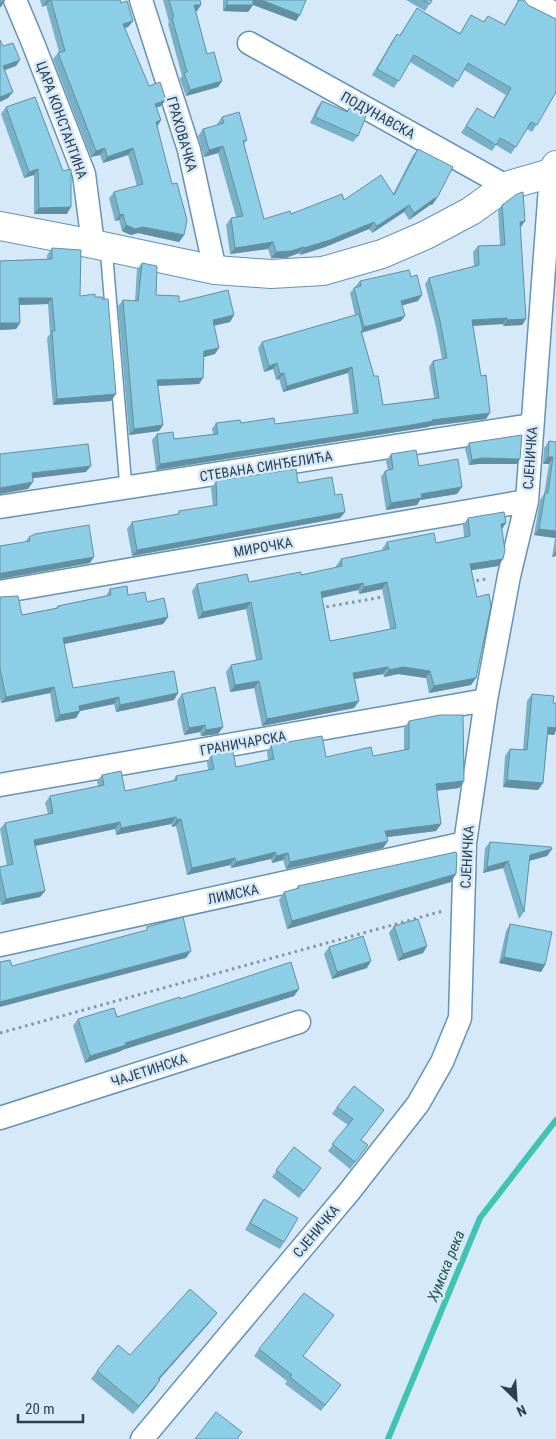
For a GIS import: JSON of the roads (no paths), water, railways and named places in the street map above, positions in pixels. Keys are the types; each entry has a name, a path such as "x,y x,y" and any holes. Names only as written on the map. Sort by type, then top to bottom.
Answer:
{"street":[{"name":"ЦАРА КОНСТАНТИНА","path":"14,0 33,43 84,174 100,245"},
{"name":"ГРАХОВАЧКА","path":"141,0 189,150 215,270"},
{"path":"530,0 556,14"},
{"name":"ПОДУНАВСКА","path":"249,43 506,186"},
{"path":"0,226 215,270 271,274 323,271 382,254 426,235 471,211 506,186 554,169"},
{"name":"СЈЕНИЧКА","path":"142,1439 349,1192 423,1095 442,1062 460,1018 465,843 486,700 509,576 527,501 554,169"},
{"name":"СТЕВАНА СИНЂЕЛИЋА","path":"0,507 532,425"},
{"name":"МИРОЧКА","path":"0,592 527,501"},
{"name":"ГРАНИЧАРСКА","path":"0,785 486,700"},
{"name":"ЛИМСКА","path":"0,945 465,843"},
{"name":"ЧАЈЕТИНСКА","path":"0,1118 299,1022"}],"lane":[{"path":"100,245 126,488"}],"waterway":[{"name":"Хумска река","path":"388,1439 480,1218 556,1120"}]}
